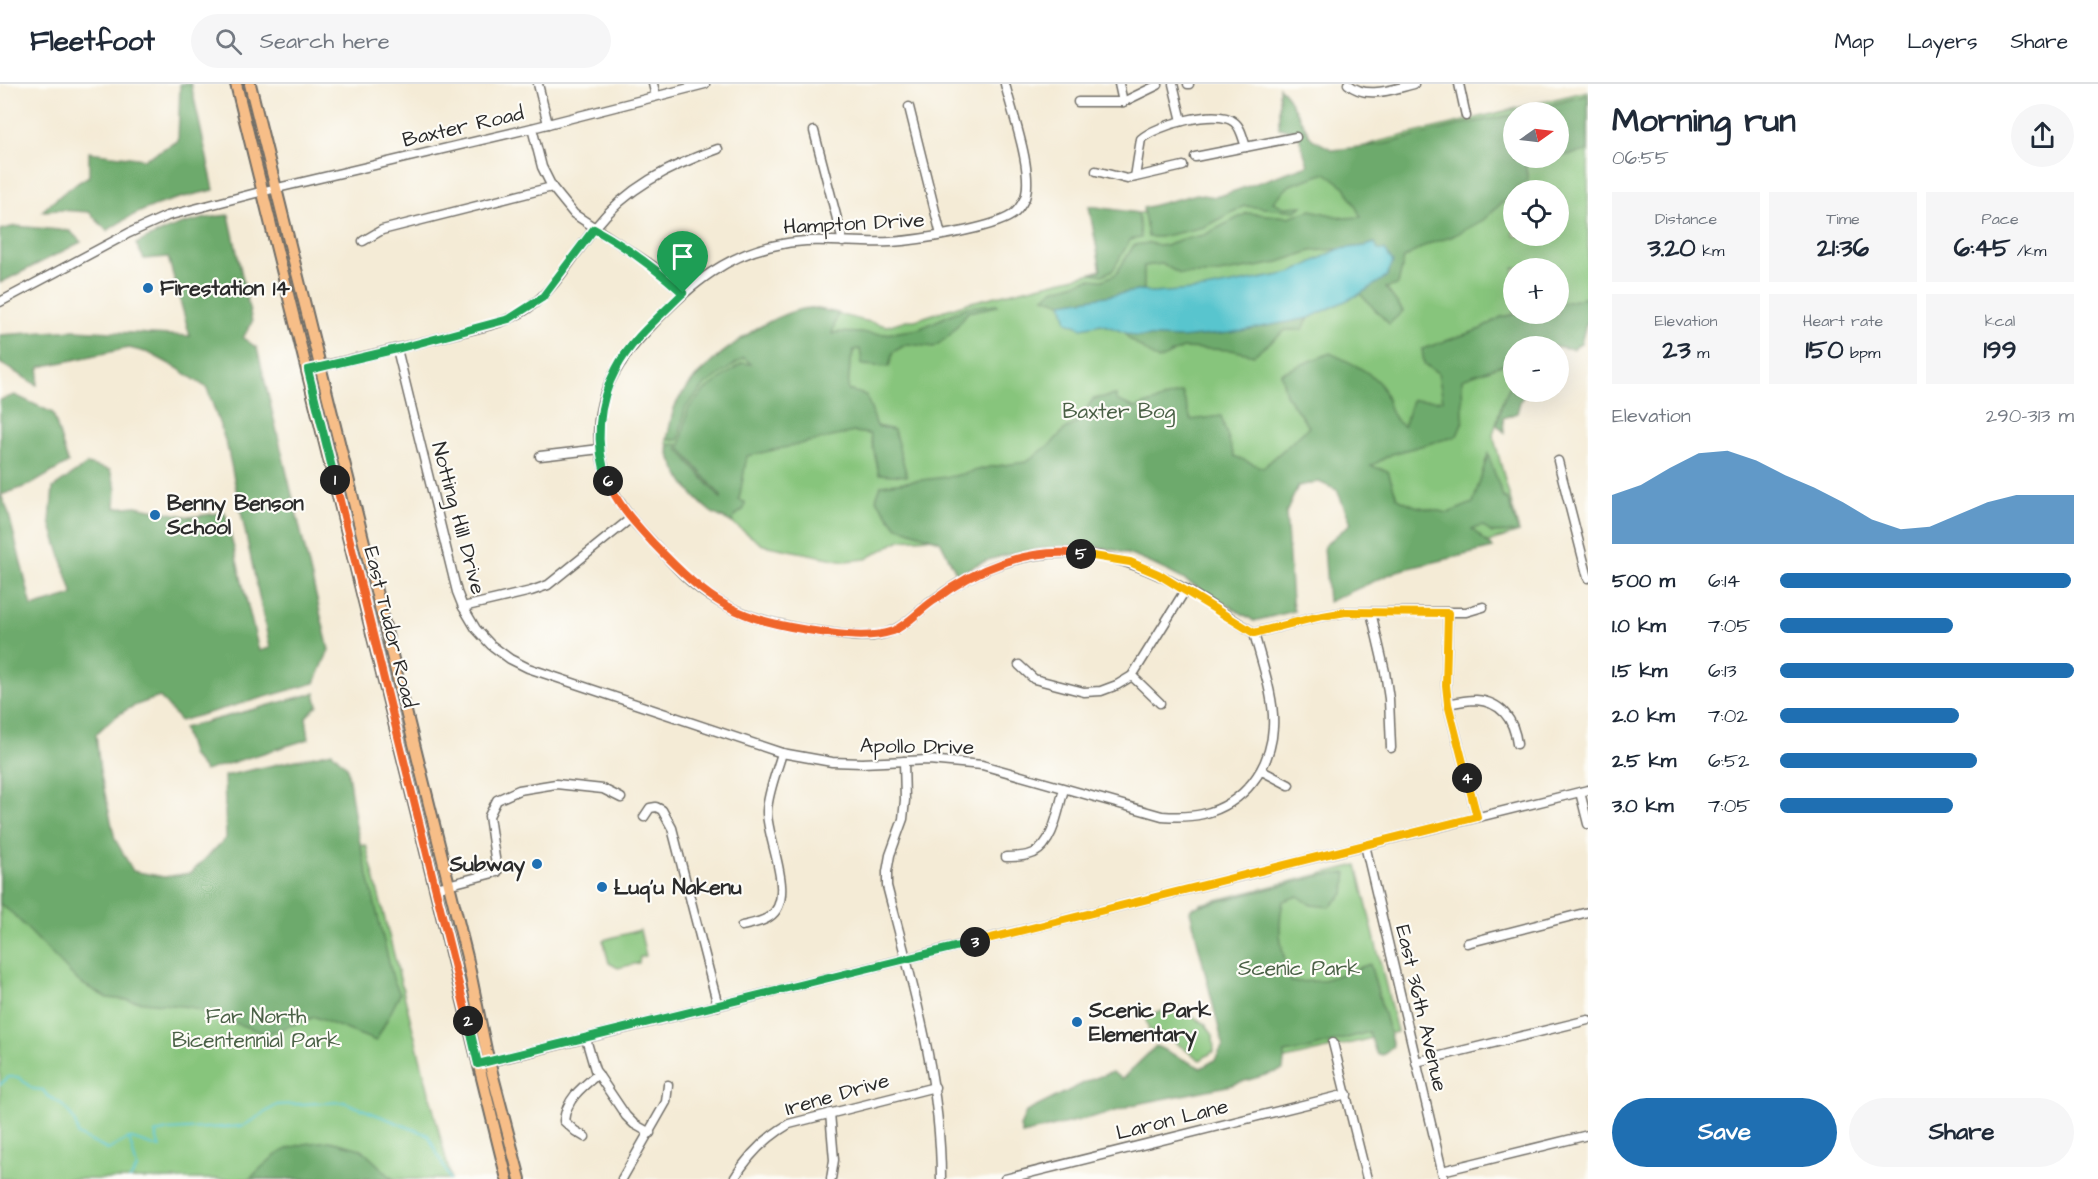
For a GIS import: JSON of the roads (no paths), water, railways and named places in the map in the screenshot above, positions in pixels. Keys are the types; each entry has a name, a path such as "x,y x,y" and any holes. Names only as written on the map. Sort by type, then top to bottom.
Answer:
{"main road":[{"name":"East Tudor Road","path":"236,84 507,1179"},
{"name":"East Tudor Road","path":"250,84 520,1179"}],"street":[{"path":"538,84 548,124"},
{"path":"653,84 656,96"},
{"name":"Baxter Road","path":"0,303 152,222 195,208 532,128 705,84"},
{"name":"Hampton Drive","path":"1005,84 1028,173 1024,199 1019,208 999,221 941,235 891,242 806,241 781,244 758,249 733,259 707,274 683,293 633,345 616,368 604,398 599,428 605,474 614,495 630,519 689,580 725,606 742,615 782,626 861,637 878,635 896,629 950,588 981,572 1018,558 1045,553 1073,553 1130,562 1158,574 1186,589 1254,633"},
{"path":"1119,84 1123,102"},
{"path":"1173,84 1182,121"},
{"path":"1351,86 1369,93 1414,84"},
{"path":"1459,84 1466,116"},
{"path":"1078,102 1123,102 1158,85"},
{"path":"909,107 941,235"},
{"path":"1135,177 1141,139 1159,127 1182,121 1229,118 1237,123 1246,147"},
{"path":"532,128 542,167 552,187 574,214 594,229 621,243 683,293"},
{"path":"814,130 843,242"},
{"path":"1196,157 1296,137"},
{"path":"308,370 509,319 526,310 542,298 612,207 656,175 686,160 718,149"},
{"path":"1096,171 1127,179 1183,166"},
{"path":"363,241 382,230 552,187"},
{"name":"Notting Hill Drive","path":"397,349 457,592 476,629 491,645 510,659 528,668"},
{"path":"540,456 600,449"},
{"path":"1558,460 1588,578"},
{"path":"464,607 548,585 630,519"},
{"path":"1019,665 1034,679 1084,692 1101,691 1117,685 1132,676 1186,589"},
{"path":"1254,633 1346,612 1448,613 1466,612 1483,607"},
{"path":"1371,612 1389,699 1391,748"},
{"path":"1448,613 1446,685 1448,704 1477,817"},
{"name":"Apollo Drive","path":"528,668 782,753 832,762 955,761 982,765 1162,816 1181,817 1203,814 1220,808 1250,787 1262,771 1269,751 1273,710 1254,633"},
{"path":"1132,676 1160,703"},
{"path":"1448,704 1476,700 1492,705 1507,714 1515,727 1517,744"},
{"path":"742,926 769,917 776,910 782,891 767,811 782,753"},
{"path":"904,761 903,819 895,839 887,872 887,886 935,1087 941,1179"},
{"path":"1262,771 1289,785"},
{"path":"436,888 496,872 489,816 497,800 519,790 556,784 603,789 621,798"},
{"path":"1006,857 1023,856 1043,846 1051,832 1064,789"},
{"path":"478,1064 1584,791 1588,824"},
{"path":"644,817 650,808 656,807 662,810 672,828 718,1006"},
{"name":"East 36th Avenue","path":"1365,845 1443,1175"},
{"path":"1467,943 1588,912"},
{"path":"1416,1062 1588,1020"},
{"path":"586,1039 598,1074 626,1116 634,1124 650,1132"},
{"path":"1333,1043 1367,1179"},
{"path":"585,1137 564,1121 565,1108 579,1090 598,1074"},
{"path":"622,1179 666,1102 669,1085"},
{"name":"Irene Drive","path":"734,1179 749,1157 773,1133 789,1124 935,1087"},
{"name":"Laron Lane","path":"1005,1179 1347,1094"},
{"path":"830,1113 834,1160 831,1179"},
{"path":"1443,1175 1588,1135"}],"water":[{"name":"Baxter Bog","path":"1375,243 1378,250 1385,250 1393,262 1387,276 1360,294 1309,318 1229,333 1181,338 1135,336 1101,324 1082,328 1067,322 1062,303 1144,290 1153,293 1205,289 1291,273 1339,249"}],"waterway":[{"path":"0,1085 8,1077 18,1077 33,1089 43,1090 68,1111 75,1122 78,1135 108,1150 129,1138 137,1168 130,1179"},
{"path":"129,1138 160,1148 155,1133 168,1130 243,1126 277,1105 344,1102 428,1135 450,1179"}],"place":[{"name":"Firestation 14","path":"148,288"},
{"name":"Benny Benson School","path":"155,515"},
{"name":"Subway","path":"537,864"},
{"name":"Łuq’u Nakenu","path":"602,887"},
{"name":"Scenic Park Elementary","path":"1077,1022"}],"park label":[{"name":"Scenic Park","path":"1299,968"},
{"name":"Far North Bicentennial Park","path":"256,1028"}]}
